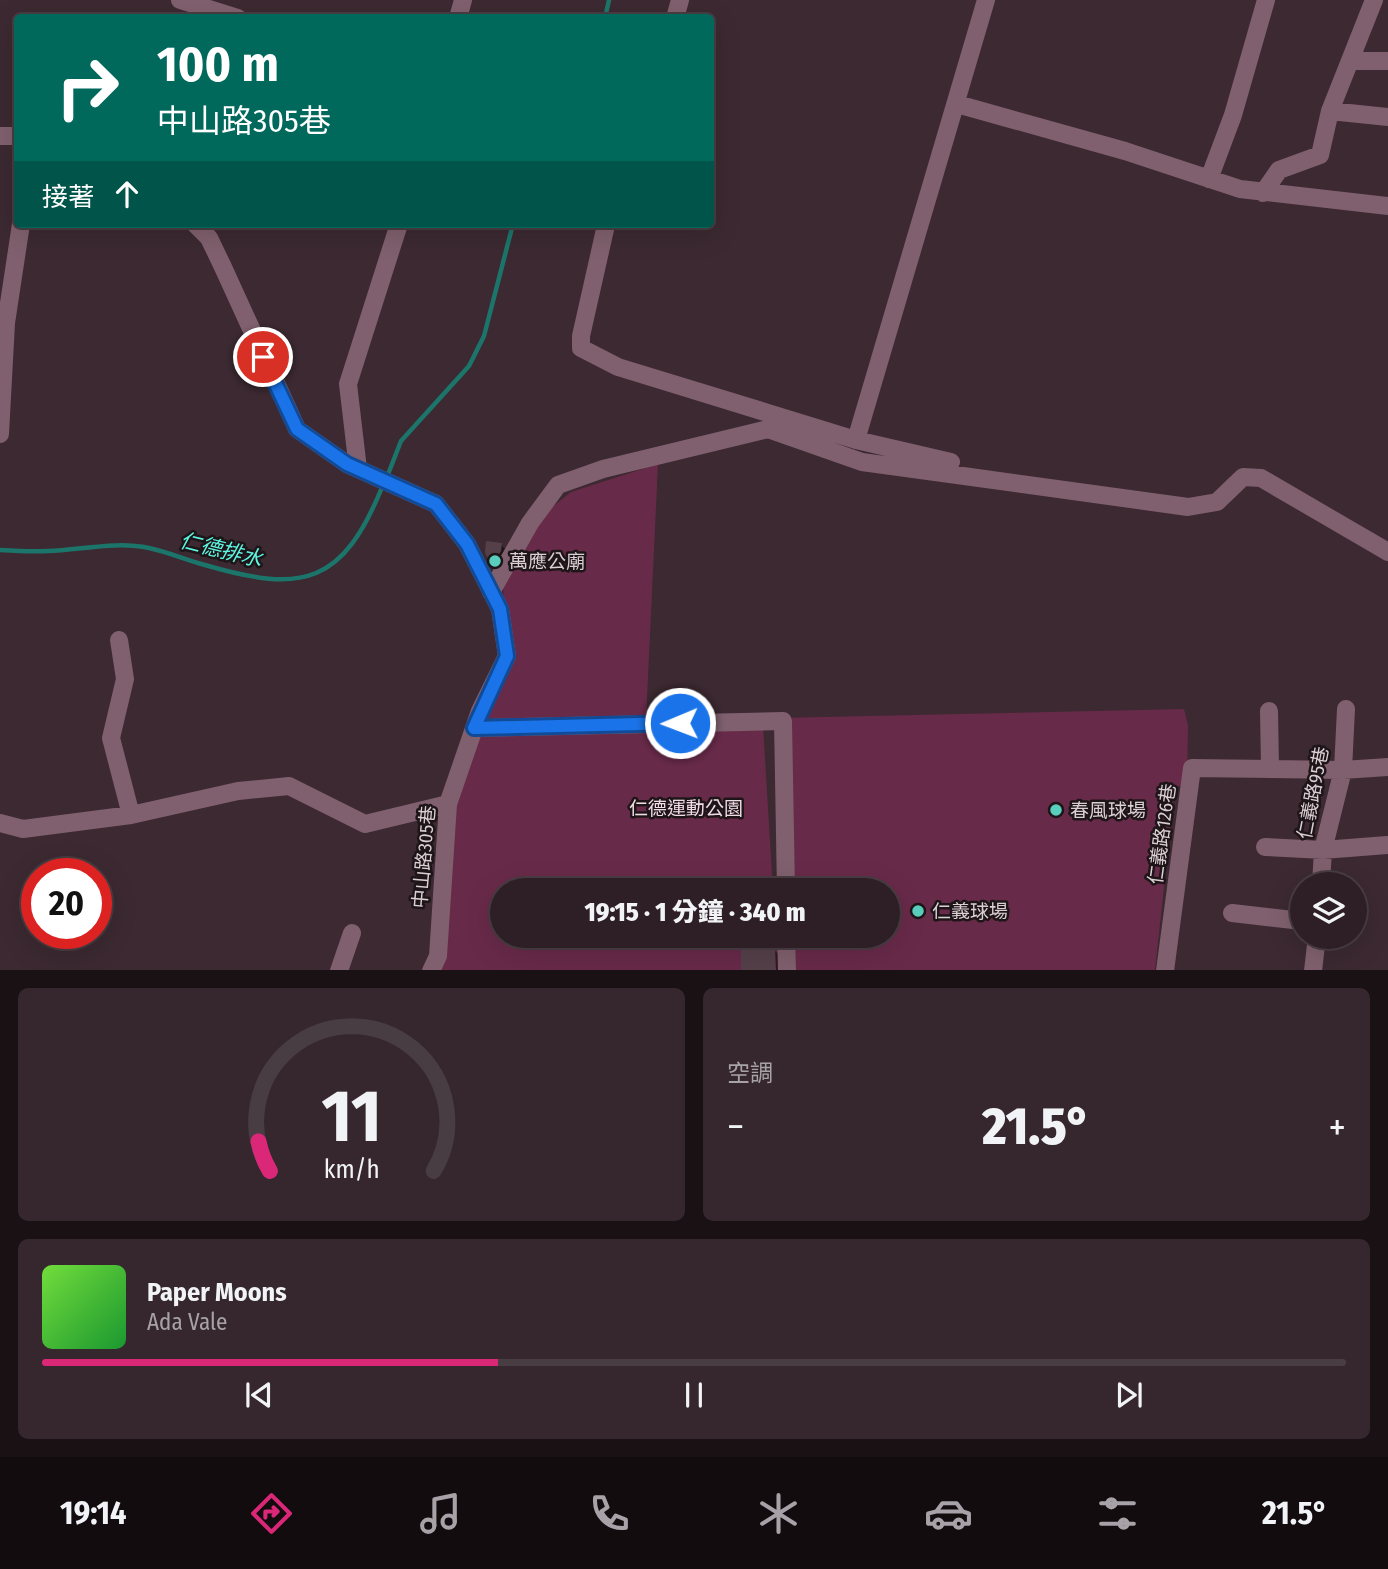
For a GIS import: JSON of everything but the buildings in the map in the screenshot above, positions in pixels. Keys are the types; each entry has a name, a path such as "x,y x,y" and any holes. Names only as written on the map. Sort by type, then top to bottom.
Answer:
{"street":[{"path":"180,0 225,14"},
{"path":"856,440 986,0"},
{"path":"1209,179 1233,115 1266,0"},
{"path":"1263,193 1279,170 1320,156 1330,111 1374,0"},
{"path":"1350,61 1388,61"},
{"path":"957,104 1125,151 1240,189 1388,206"},
{"path":"1330,111 1388,117"},
{"path":"0,435 6,323 20,228"},
{"name":"中山路305巷","path":"199,228 209,238 297,429 358,469 436,504 467,544 500,609 507,656 474,728 448,804 438,956 431,970"},
{"path":"358,469 348,384 397,228"},
{"path":"605,228 581,336 581,348 618,367 856,440 951,462"},
{"path":"491,592 530,523 558,485 603,469 768,429 862,462 1188,508 1217,502 1243,477 1261,478 1388,552"},
{"path":"119,639 125,679 111,738 131,815"},
{"name":"仁義路95巷","path":"1322,872 1323,850 1343,770 1346,709"},
{"path":"1269,711 1270,767"},
{"path":"474,728 783,721 786,878"},
{"name":"仁義路126巷","path":"1165,970 1192,768 1343,770 1388,767"},
{"path":"0,823 23,829 131,815 238,791 289,786 365,824 448,804"},
{"path":"1265,847 1323,850 1387,845"},
{"path":"1232,914 1290,919"},
{"path":"339,970 352,933"},
{"path":"786,948 787,970"},
{"path":"1313,970 1316,949"}],"green space":[{"path":"658,464 646,720 486,718 507,658 503,586 546,512 571,492"},
{"path":"1184,709 1188,725 1187,786 1175,786 1155,970 782,970 781,948 900,948 900,878 780,878 776,718"},
{"name":"仁德運動公園","path":"763,725 772,878 490,878 490,948 777,948 778,970 434,970 459,774 478,727"}],"waterway":[{"name":"仁德排水","path":"606,14 609,0"},
{"name":"仁德排水","path":"387,477 401,441 469,366 484,336 512,228"},
{"name":"仁德排水","path":"0,550 42,551 136,546 239,574 269,579 294,579 316,573 335,561 352,543 368,518 383,485"}],"place":[{"name":"萬應公廟","path":"495,561"},
{"name":"春風球場","path":"1056,810"},
{"name":"仁義球場","path":"918,911"}],"route":[{"path":"263,357 297,429 347,464 436,504 467,544 500,609 507,656 474,728 680,723"}]}
